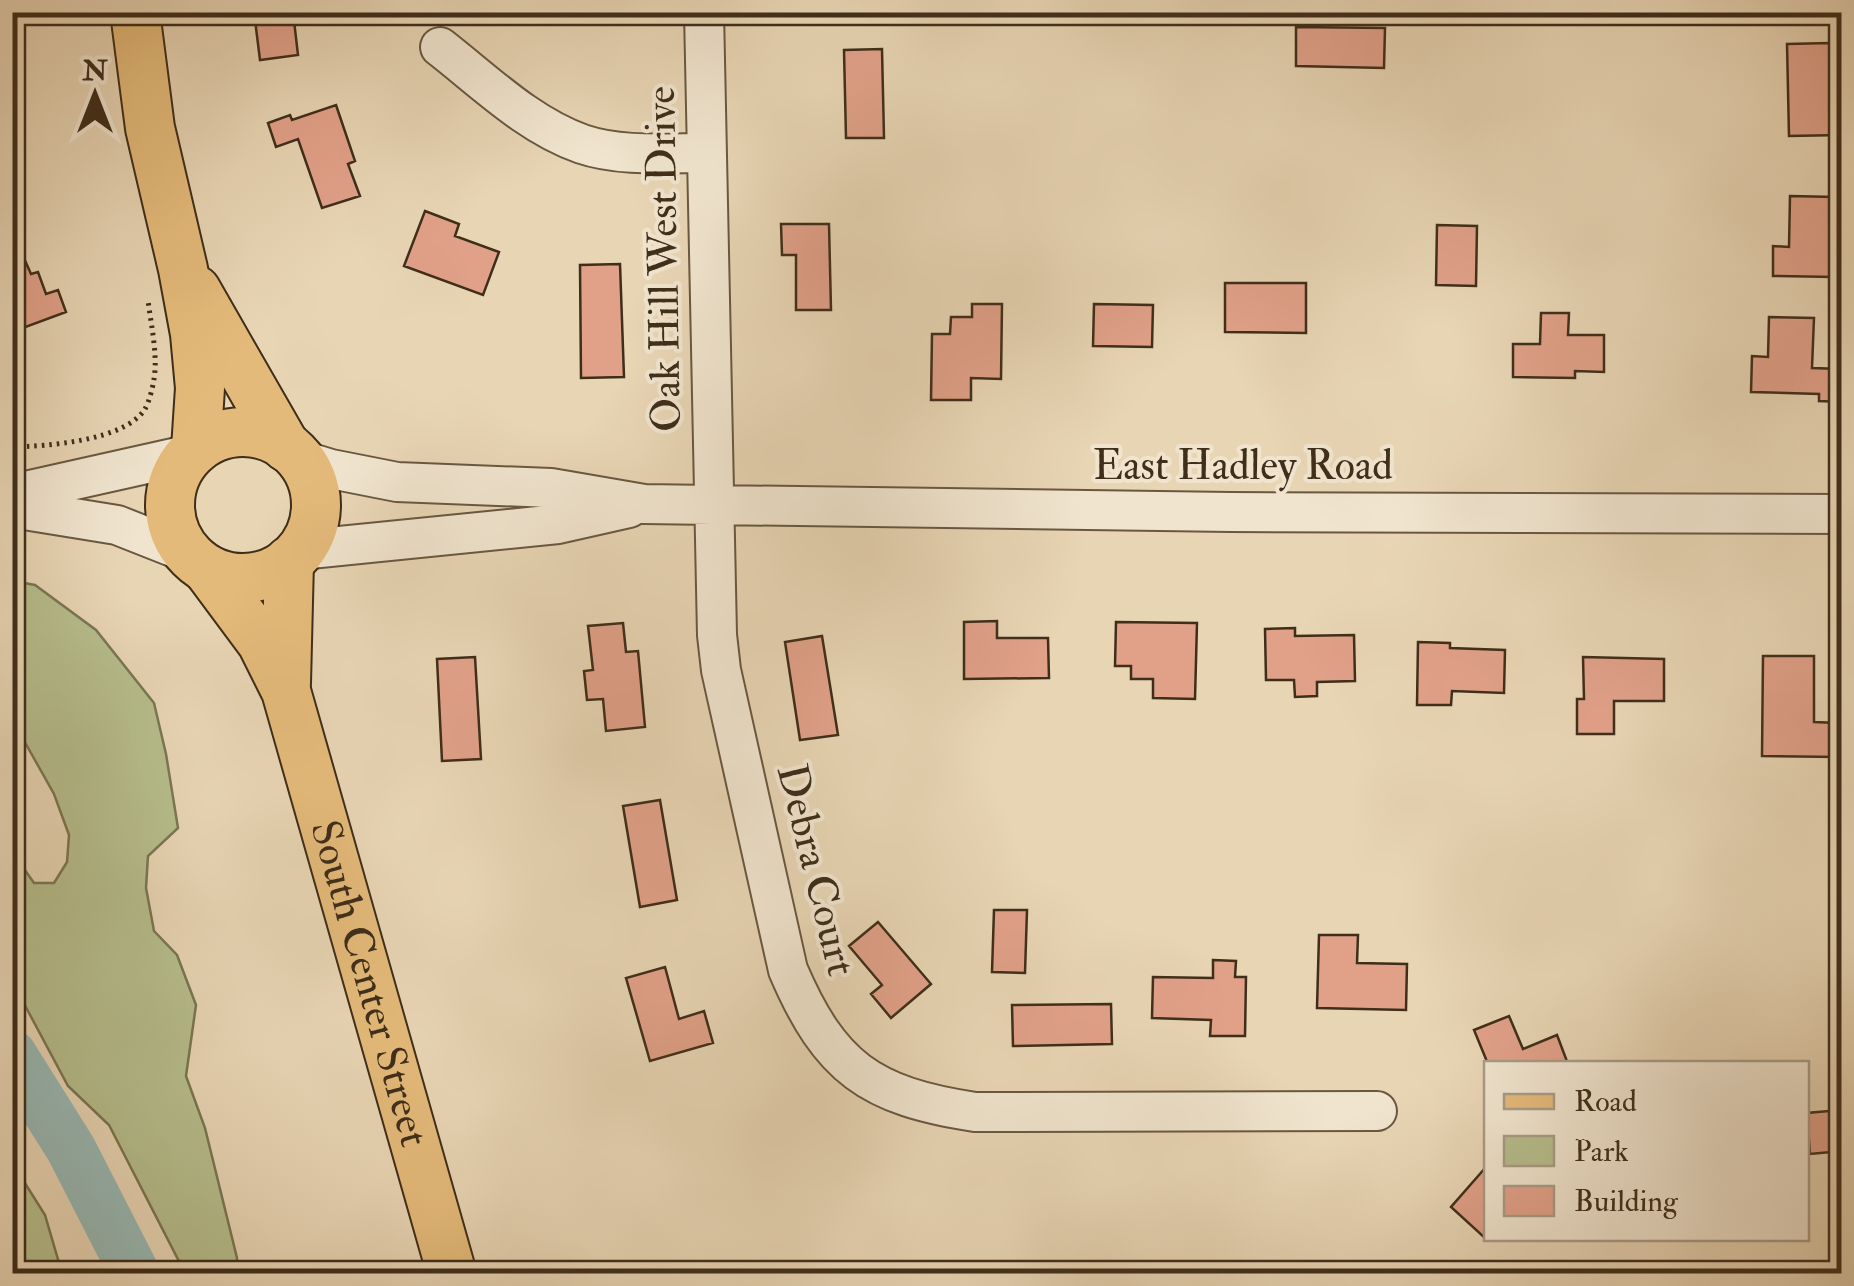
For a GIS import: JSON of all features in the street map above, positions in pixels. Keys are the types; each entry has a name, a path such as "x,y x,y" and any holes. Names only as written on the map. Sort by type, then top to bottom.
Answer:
{"main road":[{"path":"135,12 165,277 200,375 193,452"},
{"path":"165,277 230,346 292,453 308,472 316,504 314,521 294,556 270,573 249,578 227,576 197,561 173,526 170,496 174,480 193,452 217,437 241,433 264,436 292,453"},
{"name":"South Center Street","path":"286,691 294,556"},
{"name":"South Center Street","path":"197,561 262,643 286,691 452,1274"}],"street":[{"name":"Oak Hill West Drive","path":"704,12 713,504"},
{"path":"440,47 539,125 585,145 641,152 707,153"},
{"path":"12,494 193,452"},
{"name":"East Hadley Road","path":"292,453 388,480 550,488 644,504 1232,512 1842,514"},
{"name":"East Hadley Road","path":"294,556 558,524 644,504"},
{"name":"Debra Court","path":"713,504 721,670 788,970 828,1045 848,1066 890,1091 922,1104 975,1112 1377,1111"},
{"path":"12,508 117,525 197,561"}],"path":[{"path":"12,447 49,446 97,435 121,428 144,410 154,377 165,277"}],"green space":[{"path":"13,581 35,585 96,630 154,703 178,828 148,856 146,888 154,931 177,955 196,1005 186,1076 205,1128 237,1258 237,1273 185,1273 109,1125 68,1086 13,983 13,853 34,883 54,883 67,862 69,835 54,794 13,721"},
{"path":"13,1164 45,1215 62,1273 13,1273"}],"building":[{"path":"254,12 293,12 298,55 260,60"},
{"path":"1296,27 1385,28 1384,68 1296,66"},
{"path":"1830,43 1831,104 1842,104 1842,135 1789,136 1787,44"},
{"path":"882,49 884,138 846,138 844,50"},
{"path":"336,105 355,161 348,164 360,196 322,208 298,139 276,147 268,123 290,115 292,120"},
{"path":"1790,196 1835,197 1834,277 1773,276 1773,246 1789,247"},
{"path":"425,211 459,224 455,236 499,252 483,295 404,266"},
{"path":"781,224 829,224 831,310 796,310 796,255 782,255"},
{"path":"1437,225 1477,226 1476,286 1436,285"},
{"path":"12,231 31,274 38,272 46,294 58,290 66,312 12,332"},
{"path":"620,264 624,377 581,378 580,265"},
{"path":"1225,283 1306,283 1306,333 1225,332"},
{"path":"972,304 1002,304 1001,379 971,378 971,400 931,400 932,334 950,334 951,317 972,317"},
{"path":"1094,304 1153,305 1152,347 1093,346"},
{"path":"1541,313 1569,313 1568,335 1604,335 1604,372 1575,371 1575,378 1513,377 1513,344 1540,344"},
{"path":"1769,317 1814,318 1812,368 1842,369 1842,402 1819,401 1819,394 1751,392 1752,356 1768,357"},
{"path":"997,621 997,638 1048,638 1049,678 964,679 964,622"},
{"path":"1116,622 1197,623 1195,699 1153,698 1153,679 1131,679 1131,666 1115,666"},
{"path":"623,623 626,652 638,651 645,727 606,731 603,699 587,700 584,671 593,670 588,626"},
{"path":"1295,628 1295,636 1354,635 1355,681 1317,682 1317,696 1295,697 1294,680 1266,680 1265,629"},
{"path":"822,636 838,735 800,740 785,642"},
{"path":"1418,642 1450,643 1450,648 1505,650 1504,693 1452,691 1451,705 1417,705"},
{"path":"1763,656 1814,656 1814,722 1838,723 1838,757 1762,756"},
{"path":"475,657 481,759 442,761 437,659"},
{"path":"1583,657 1664,659 1664,701 1614,701 1614,734 1577,734 1577,699 1584,699"},
{"path":"660,800 677,900 640,907 623,806"},
{"path":"994,910 1027,910 1025,973 992,972"},
{"path":"878,922 931,984 891,1018 871,994 882,985 849,946"},
{"path":"1319,935 1358,935 1357,963 1407,964 1406,1010 1317,1008"},
{"path":"1213,960 1236,961 1235,977 1246,977 1245,1036 1210,1036 1211,1020 1152,1018 1153,977 1213,978"},
{"path":"665,967 679,1019 704,1011 713,1043 650,1061 626,978"},
{"path":"1111,1004 1112,1044 1013,1046 1012,1005"},
{"path":"1509,1016 1523,1049 1557,1035 1567,1061 1487,1061 1474,1030"},
{"path":"1840,1110 1842,1151 1810,1154 1809,1113"},
{"path":"1484,1169 1484,1237 1451,1207"}],"waterway":[{"path":"12,1055 71,1149 135,1274"}]}
